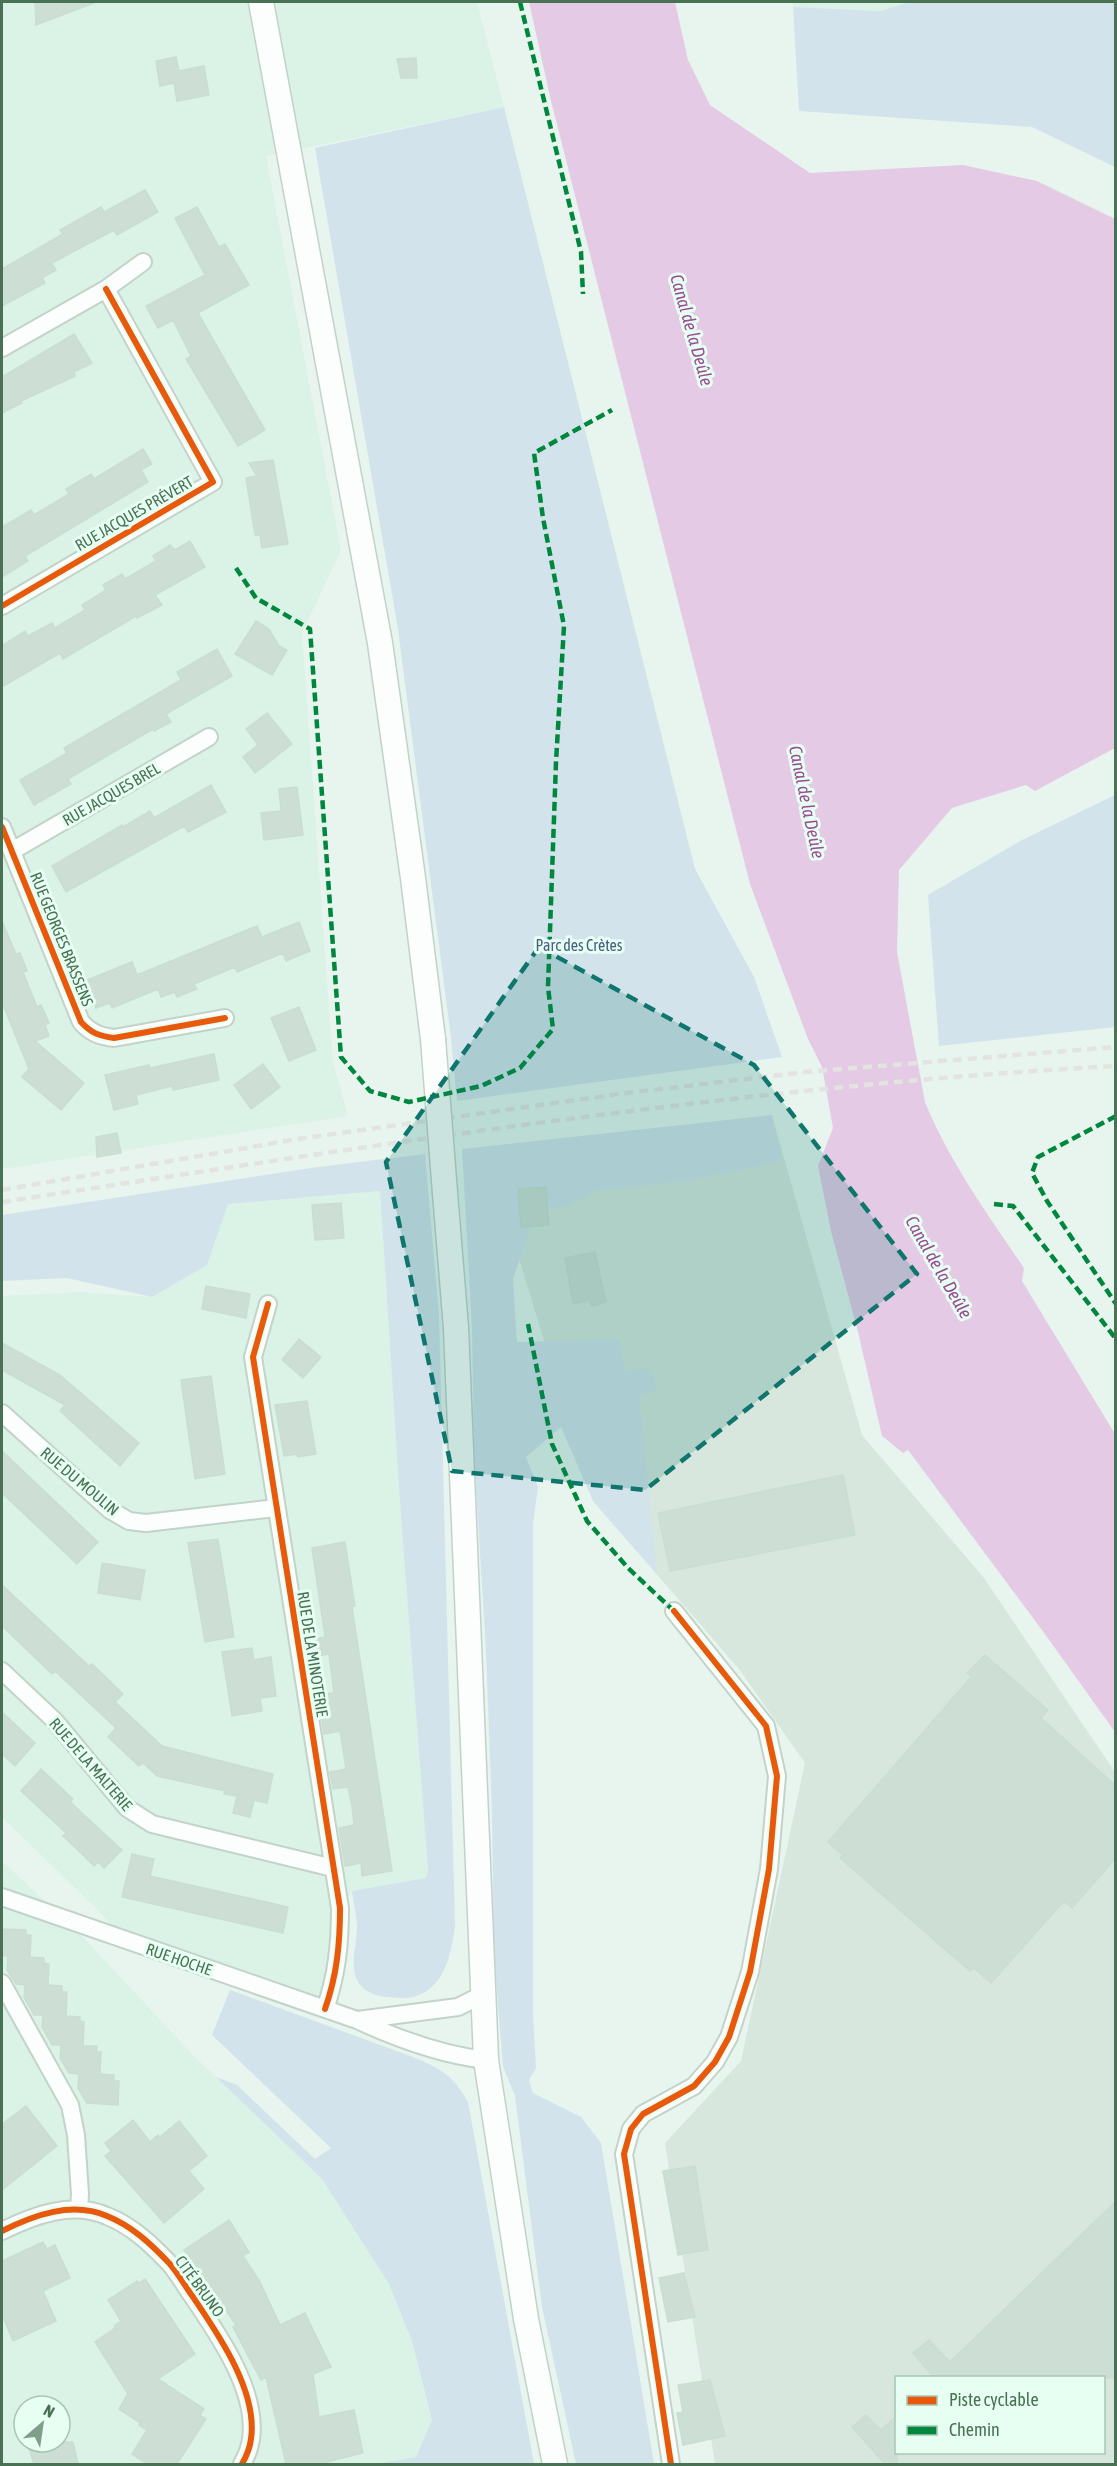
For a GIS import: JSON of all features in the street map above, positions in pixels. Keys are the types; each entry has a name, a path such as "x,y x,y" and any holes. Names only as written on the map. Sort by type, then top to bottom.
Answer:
{"main road":[{"path":"261,2 380,643 433,1039 456,1328 486,2060 526,2319 555,2464"}],"street":[{"path":"2,348 106,289 143,262"},
{"name":"RUE JACQUES PRÉVERT","path":"2,606 213,482 106,289"},
{"name":"RUE JACQUES BREL","path":"12,851 209,737"},
{"name":"RUE GEORGES BRASSENS","path":"2,827 81,1022 89,1031 99,1036 114,1038 225,1018"},
{"name":"RUE DE LA MINOTERIE","path":"268,1304 253,1358 339,1908 340,1941 337,1967 325,2009"},
{"name":"RUE DU MOULIN","path":"2,1413 110,1510 129,1521 146,1523 276,1508"},
{"path":"671,2464 624,2154 632,2129 643,2115 694,2086 715,2062 729,2037 750,1972 770,1869 777,1776 766,1726 674,1611"},
{"name":"RUE DE LA MALTERIE","path":"2,1671 55,1721 126,1808 152,1824 333,1868"},
{"name":"RUE HOCHE","path":"2,1897 357,2020 387,2034 433,2050 464,2058 486,2060"},
{"path":"2,1983 70,2105 76,2135 79,2209"},
{"name":"RUE HOCHE","path":"357,2020 458,2007 482,1995"},
{"name":"CITÉ BRUNO","path":"2,2231 46,2213 79,2209 106,2216 137,2232 171,2265 219,2335 242,2383 251,2416 251,2439 242,2464"}],"highlighted area":[{"path":"539,947 754,1065 917,1274 645,1490 452,1471 386,1162"}],"shaded area":[{"path":"2,2 477,2 504,107 266,156 341,550 302,633 333,1063 348,1116 2,1169"},
{"path":"793,2 910,2 880,11 793,7"},
{"path":"772,1115 862,1435 984,1578 1115,1772 1115,2464 715,2464 665,2143 741,2061 805,1763 739,1669 593,1501 485,1147"},
{"path":"380,1191 400,1502 428,1870 426,1878 352,1891 340,1909 325,2009 120,1938 101,1913 2,1817 2,1296 78,1292 152,1297 207,1265 228,1204"},
{"path":"2,1861 79,1933 193,2055 322,2179 389,2284 412,2341 432,2420 416,2457 375,2464 2,2464"}],"green space":[{"path":"910,2 1115,2 1115,167 1032,127 799,111 793,7 880,11"},
{"name":"Parc des Crètes","path":"504,107 695,869 754,977 782,1057 457,1101 451,1038 398,629 315,148"},
{"path":"1115,795 1115,1027 939,1046 928,895 1022,840"},
{"path":"772,1115 782,1161 686,1181 594,1191 568,1206 548,1208 546,1187 518,1189 521,1227 531,1226 513,1279 517,1342 619,1339 625,1371 645,1368 655,1379 656,1391 639,1395 657,1574 593,1501 561,1427 526,1457 538,1487 533,1524 533,2015 536,2068 529,2080 533,2093 581,2117 601,2143 654,2464 576,2464 542,2307 515,2096 503,2066 494,1953 486,1650 474,1456 472,1327 462,1149"},
{"path":"425,1154 439,1315 455,1925 448,1959 438,1980 421,1994 403,1998 382,1996 366,1990 358,1982 354,1969 357,1927 352,1891 426,1878 428,1870 400,1502 380,1191 228,1204 207,1265 152,1297 67,1278 2,1281 2,1215 318,1167"},
{"path":"230,1990 423,2061 451,2079 468,2102 534,2464 375,2464 416,2457 432,2420 412,2341 389,2284 322,2179 216,2077 237,2085 315,2159 331,2148 212,2035"}],"water":[{"name":"Canal de la Deûle","path":"529,2 675,2 688,60 710,105 810,173 963,165 1037,181 1115,219 1115,748 1035,791 1026,785 952,808 899,870 897,952 925,1102 970,1187 1024,1268 1022,1281 1115,1434 1115,1732 908,1450 903,1453 882,1436 858,1332 831,1231 818,1166 833,1128 822,1067 808,1039 750,884 551,101"}],"building":[{"path":"35,2 94,2 94,3 36,25"},
{"path":"176,57 179,71 204,66 209,95 177,101 174,83 160,86 156,61"},
{"path":"416,58 417,78 401,78 397,59"},
{"path":"145,190 158,212 117,235 114,230 52,263 56,270 42,278 45,283 2,306 2,269 63,234 60,230 101,207 104,212"},
{"path":"197,207 219,247 225,244 249,285 198,313 265,430 238,446 186,359 191,356 173,320 158,328 146,306 205,275 175,218"},
{"path":"74,334 92,363 74,372 75,376 21,401 22,403 2,413 2,377"},
{"path":"143,449 152,464 141,470 148,482 25,556 28,561 2,577 2,527 31,510 34,515 69,494 66,489 91,474 94,479"},
{"path":"273,460 288,544 262,548 260,535 255,535 246,478 257,476 249,463"},
{"path":"190,541 205,567 155,595 162,605 137,618 136,616 63,659 60,653 2,687 2,646 25,631 28,636 52,623 55,628 85,610 82,605 106,590 103,585 122,574 125,579 156,561 153,556 170,545 175,550"},
{"path":"256,621 269,629 279,646 287,650 272,675 235,654"},
{"path":"217,649 232,676 166,714 171,722 154,731 153,729 68,779 71,784 34,805 20,780 67,753 64,748 181,680 177,672"},
{"path":"267,713 292,744 255,773 243,757 258,745 246,729"},
{"path":"211,785 226,812 188,832 184,826 66,892 52,866 122,825 123,827 150,811 154,818"},
{"path":"297,787 303,835 264,840 261,813 281,811 279,789"},
{"path":"2,921 16,954 20,953 27,971 23,972 37,1007 41,1005 49,1023 45,1025 49,1036 35,1041 84,1083 61,1110 22,1077 29,1069 2,1002"},
{"path":"299,922 310,951 286,961 283,953 237,972 235,967 194,984 197,989 177,997 175,992 161,997 158,989 112,1008 110,1003 96,1008 85,981 132,962 137,975 257,926 262,937"},
{"path":"299,1007 316,1050 289,1061 271,1018"},
{"path":"214,1054 219,1080 173,1090 172,1086 136,1095 138,1104 114,1110 105,1075"},
{"path":"263,1064 280,1087 251,1109 234,1085"},
{"path":"117,1133 121,1153 97,1157 96,1137"},
{"path":"546,1187 549,1225 521,1227 518,1189"},
{"path":"341,1203 344,1238 315,1240 312,1205"},
{"path":"595,1252 606,1302 592,1306 589,1300 573,1304 565,1258"},
{"path":"206,1286 250,1294 246,1318 202,1309"},
{"path":"299,1339 321,1357 303,1378 282,1360"},
{"path":"2,1343 60,1375 139,1443 120,1466 60,1411 65,1405 2,1370"},
{"path":"211,1376 225,1474 195,1479 181,1380"},
{"path":"307,1401 316,1454 298,1457 297,1454 284,1456 275,1405"},
{"path":"2,1451 98,1542 77,1564 2,1493"},
{"path":"843,1475 855,1535 670,1571 658,1513"},
{"path":"218,1539 234,1637 205,1642 188,1543"},
{"path":"345,1542 355,1606 352,1607 392,1871 362,1876 361,1863 345,1866 339,1828 354,1825 352,1806 348,1787 333,1789 330,1772 346,1769 340,1731 324,1734 318,1695 334,1693 329,1654 312,1657 309,1640 325,1637 312,1548"},
{"path":"102,1563 145,1570 140,1600 98,1593"},
{"path":"2,1585 89,1666 92,1664 123,1694 115,1702 162,1746 273,1774 267,1803 254,1800 250,1817 233,1813 237,1796 224,1794 225,1791 157,1776 143,1763 139,1766 108,1737 116,1728 55,1671 52,1674 2,1626"},
{"path":"252,1648 254,1660 271,1657 276,1696 260,1698 262,1711 232,1716 222,1652"},
{"path":"985,1655 1048,1710 1041,1718 1116,1786 1116,1858 1072,1908 1064,1901 991,1983 974,1968 970,1971 840,1858 843,1855 828,1842 972,1676 967,1673"},
{"path":"2,1712 35,1743 15,1766 2,1754"},
{"path":"41,1769 73,1799 70,1802 122,1850 104,1868 98,1862 94,1866 63,1836 66,1833 21,1791"},
{"path":"132,1854 154,1859 150,1876 288,1907 283,1933 122,1897"},
{"path":"2,1929 26,1930 26,1935 31,1935 30,1957 44,1958 44,1963 49,1964 48,1985 62,1986 62,1992 67,1992 66,2016 80,2017 80,2021 84,2022 83,2046 97,2046 96,2052 101,2052 100,2074 114,2075 114,2081 119,2081 118,2105 87,2103 78,2088 79,2074 69,2073 60,2058 61,2045 52,2045 42,2027 43,2015 34,2015 24,1997 25,1985 16,1984 7,1970 8,1956 2,1956"},
{"path":"26,2106 57,2146 2,2190 2,2124"},
{"path":"133,2120 150,2142 158,2135 160,2137 179,2121 207,2156 189,2171 204,2189 164,2223 105,2156 111,2151 105,2143"},
{"path":"695,2166 708,2250 678,2255 663,2171"},
{"path":"1116,2201 1116,2378 1105,2378 1105,2376 932,2376 913,2353 929,2340 950,2362"},
{"path":"229,2220 249,2252 243,2256 259,2280 280,2325 305,2313 331,2367 313,2374 319,2417 354,2410 363,2453 319,2464 286,2464 266,2377 261,2380 233,2327 236,2325 184,2250"},
{"path":"43,2242 47,2249 55,2245 70,2278 43,2291 56,2321 13,2341 2,2315 2,2261"},
{"path":"684,2273 695,2317 668,2322 659,2278"},
{"path":"145,2279 195,2354 158,2379 204,2409 200,2415 206,2419 177,2464 147,2464 132,2454 147,2430 119,2409 128,2394 95,2342 121,2321 108,2300 137,2281 139,2283"},
{"path":"710,2380 725,2436 683,2445 677,2413 683,2412 678,2385"},
{"path":"866,2415 881,2430 895,2417 897,2464 885,2464 852,2427"},
{"path":"73,2442 78,2464 34,2464 31,2454 72,2454"}],"railway":[{"path":"2,1190 298,1139 626,1093 805,1072 1116,1047"},
{"path":"2,1202 418,1140 696,1103 976,1075 1116,1066"}],"marked path":[{"path":"520,2 581,252 583,294"},
{"path":"236,568 256,598 310,629 341,1057 370,1091 409,1102 481,1086 520,1068 553,1029 548,987 556,762 564,626 543,518 534,453 612,410"},
{"path":"1116,1116 1038,1157 1032,1173 1047,1201 1116,1304"},
{"path":"994,1204 1013,1206 1116,1339"},
{"path":"528,1324 552,1444 587,1521 628,1568 674,1611"}],"cycle path":[{"path":"2,606 213,482 106,289"},
{"path":"2,827 81,1022 88,1029 114,1038 225,1018"},
{"path":"268,1304 253,1357 340,1908 337,1959 325,2009"},
{"path":"671,2464 624,2154 631,2129 643,2114 694,2086 715,2062 729,2037 750,1972 769,1869 777,1776 766,1726 674,1611"},
{"path":"2,2231 40,2215 80,2210 94,2212 116,2220 133,2230 155,2249 175,2271 214,2328 242,2383 252,2421 248,2452 242,2464"}]}
